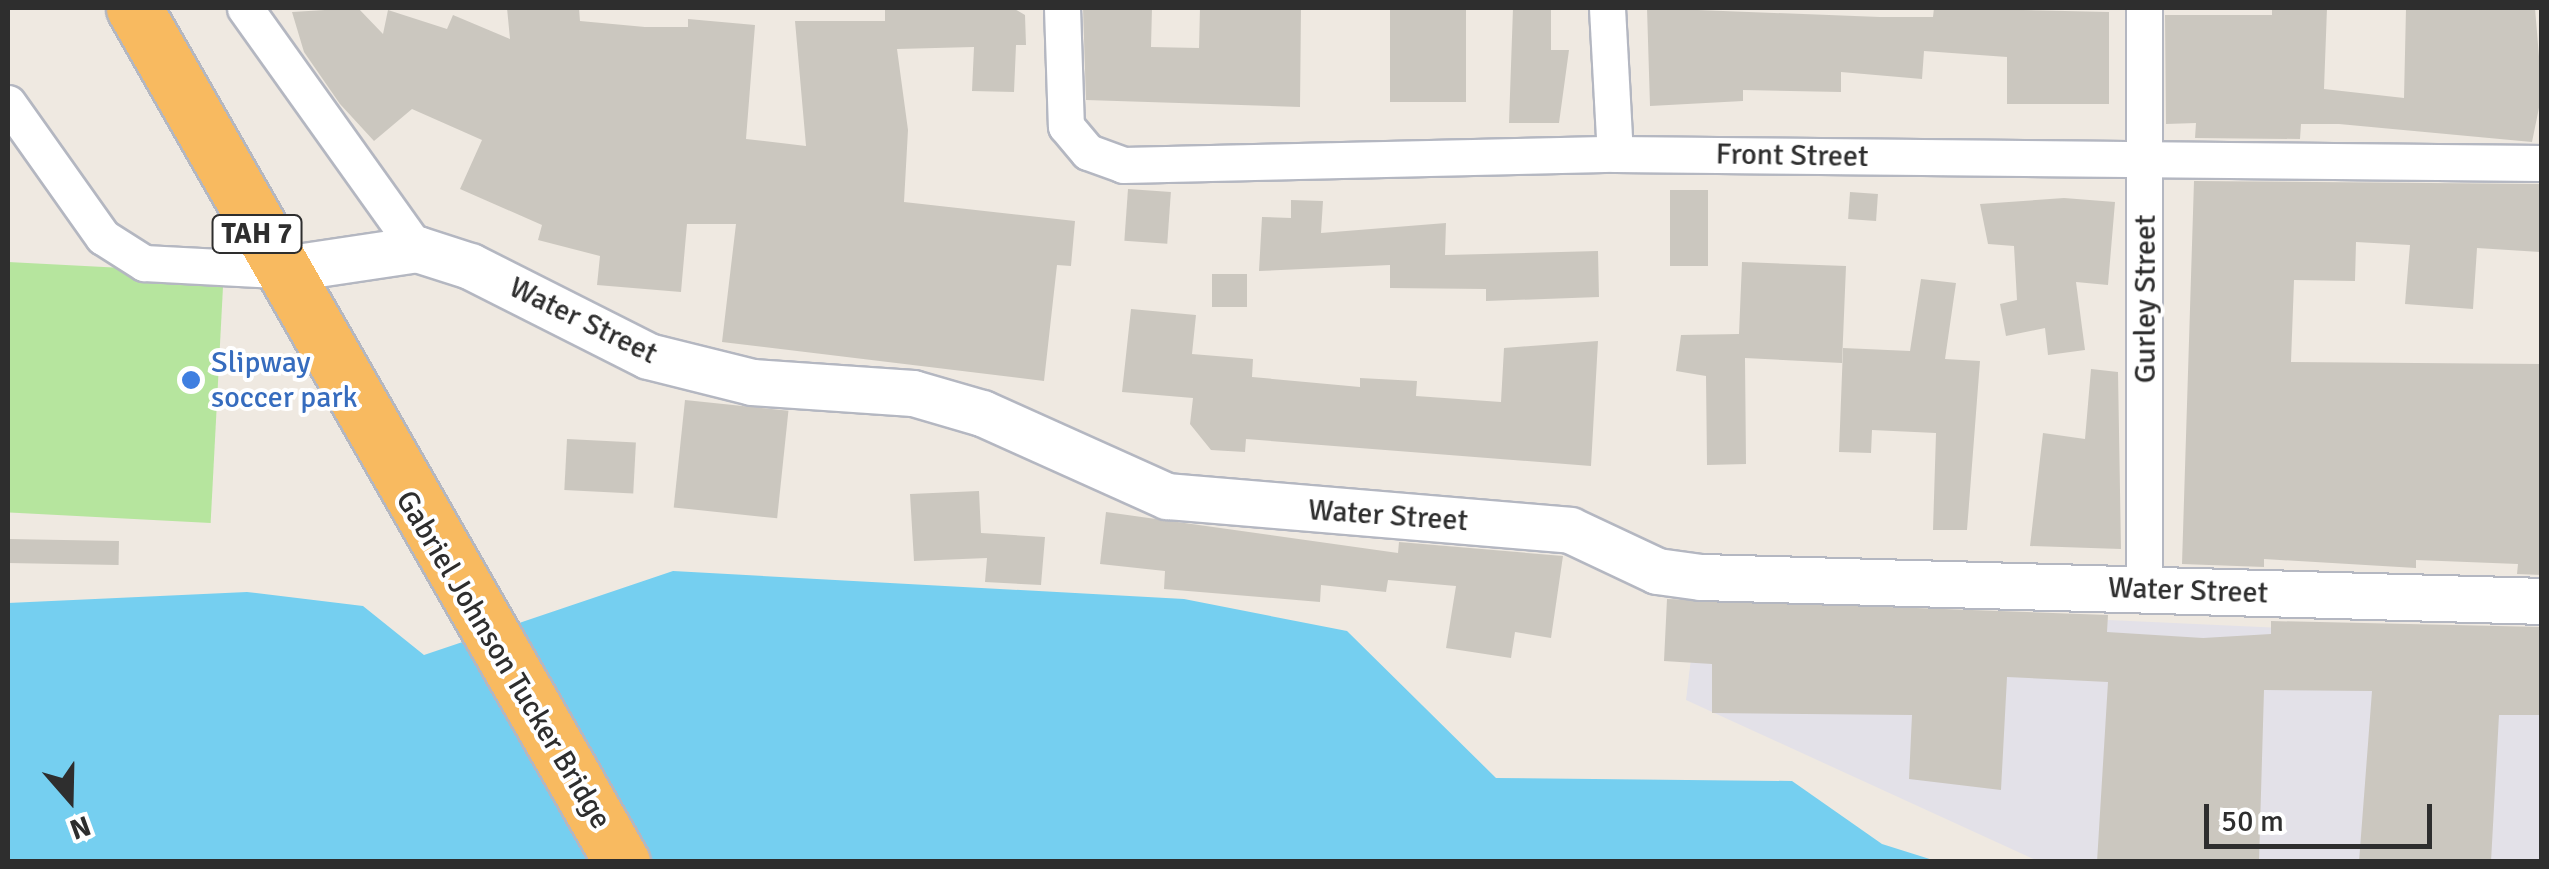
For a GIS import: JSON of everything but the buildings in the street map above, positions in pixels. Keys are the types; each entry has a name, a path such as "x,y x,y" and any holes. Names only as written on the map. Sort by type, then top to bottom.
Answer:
{"highway":[{"name":"TAH 7","path":"134,8 277,270"},
{"name":"Gabriel Johnson Tucker Bridge","path":"277,270 622,862"}],"street":[{"path":"245,8 416,249"},
{"name":"Front Street","path":"1062,8 1064,118 1088,152 1138,166 1615,154 2542,163"},
{"path":"1607,8 1615,154"},
{"name":"Gurley Street","path":"2144,8 2144,590"},
{"path":"8,103 103,238 144,263 277,270"},
{"name":"Water Street","path":"277,270 416,249 470,266 648,356 752,382 914,393 982,412 1167,496 1570,530 1657,571 1701,578 2542,601"}],"shaded area":[{"path":"1698,601 2541,640 2541,861 2038,861 1686,700"}],"green space":[{"path":"8,262 224,273 211,523 8,512"}],"water":[{"path":"673,571 1184,599 1347,631 1496,778 1792,781 1882,844 1936,861 8,861 8,603 247,592 363,606 424,655"}],"place":[{"name":"Slipway soccer park","path":"191,380"}]}
